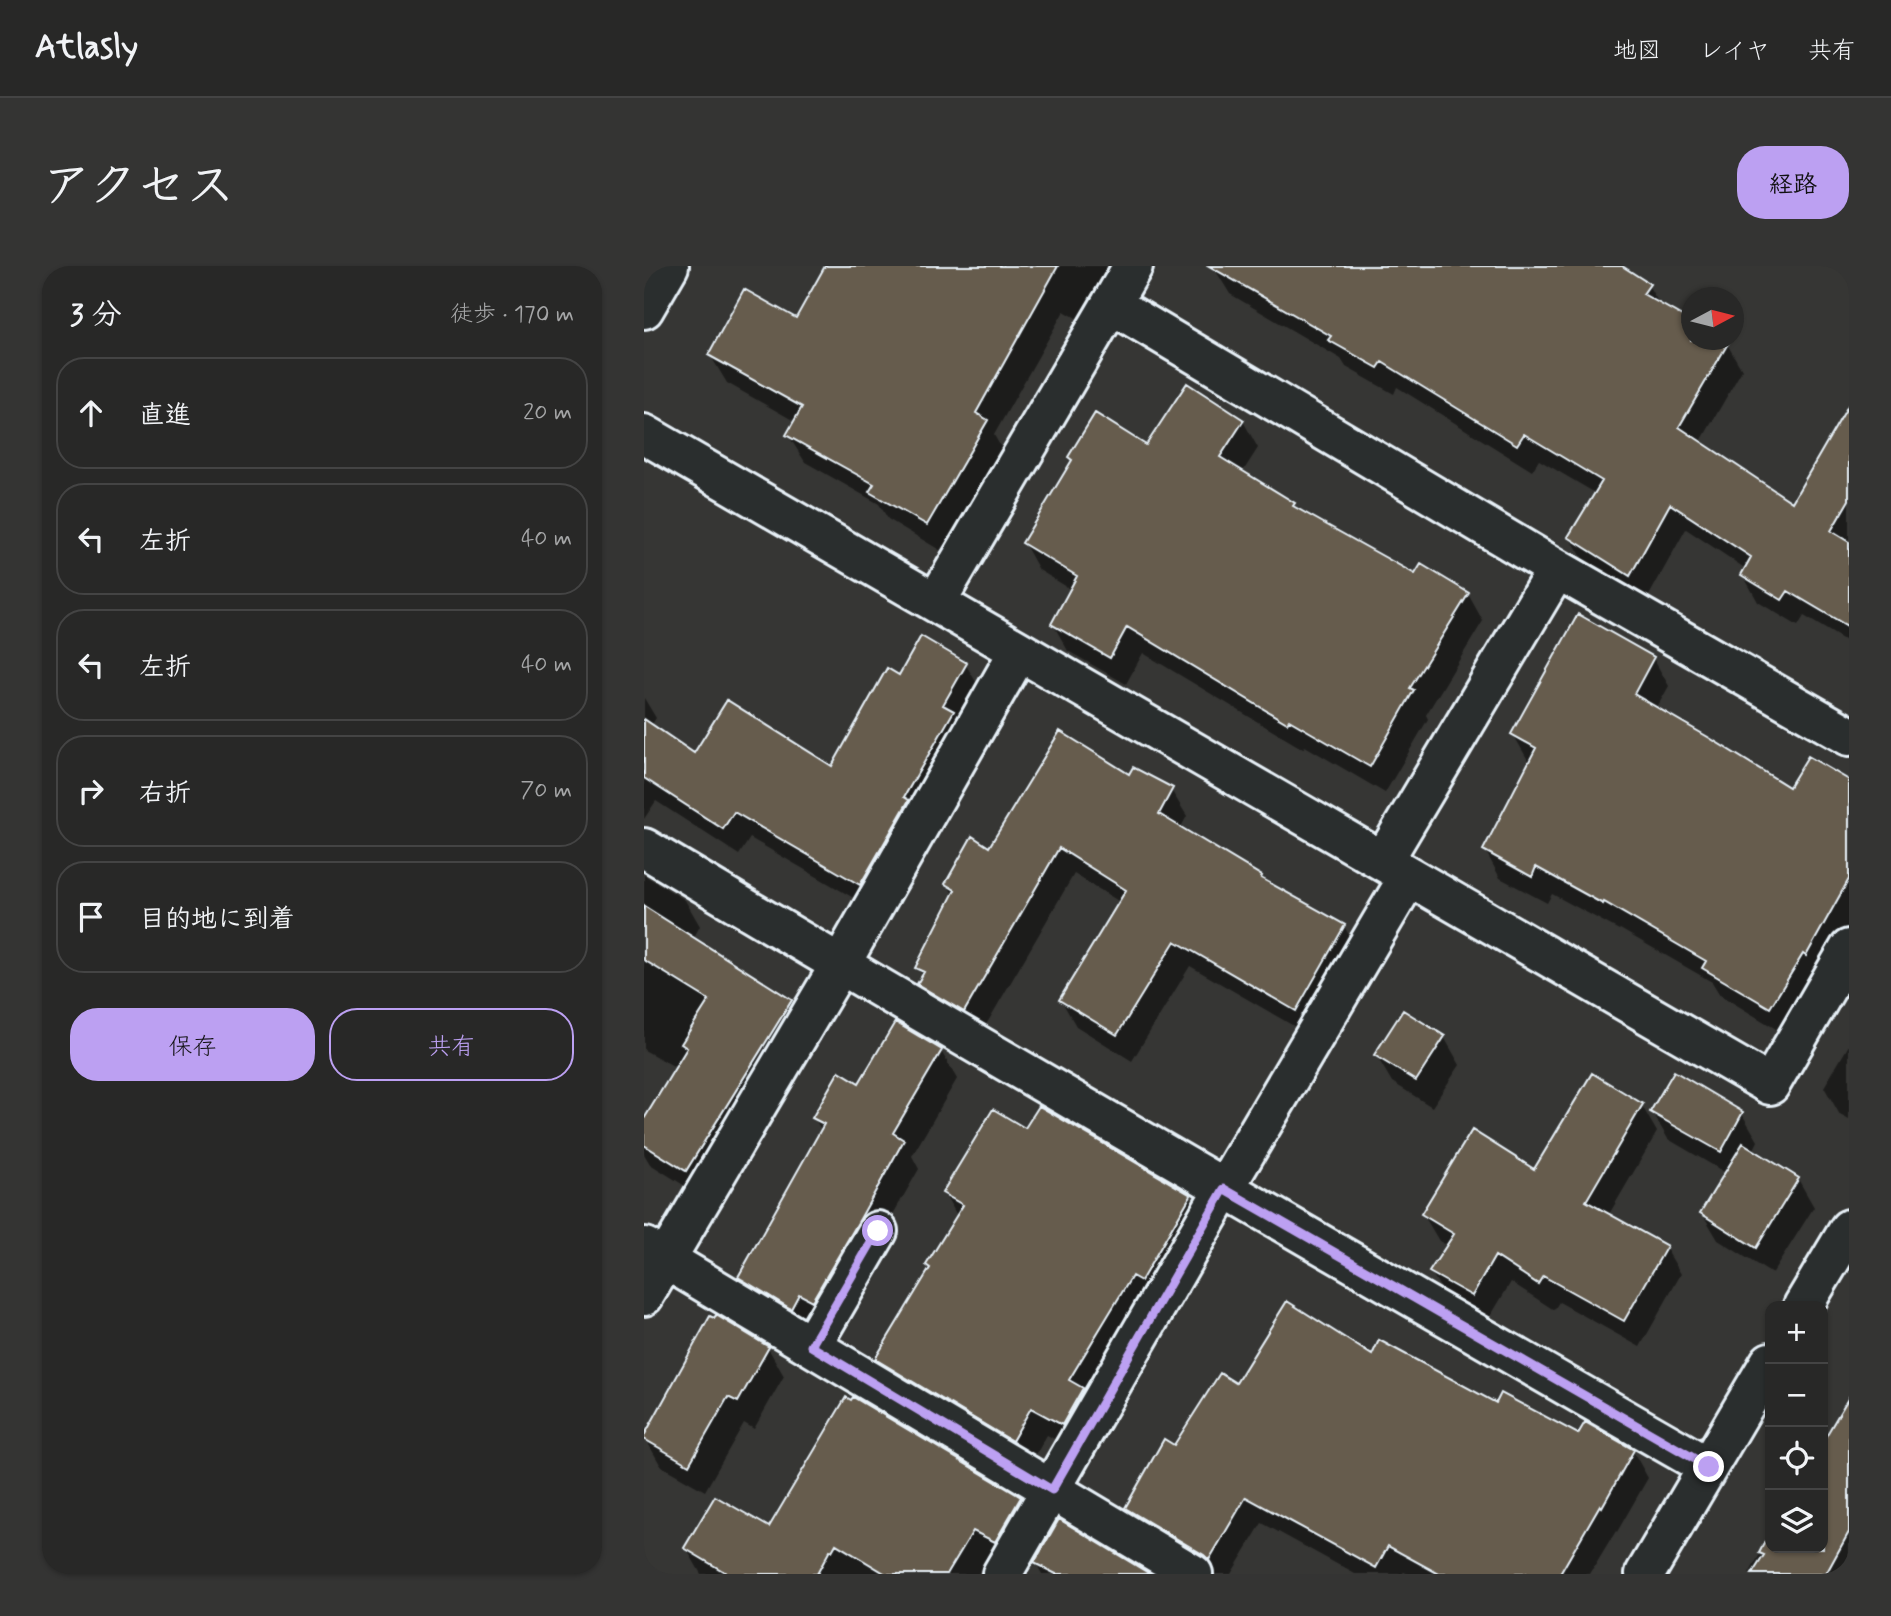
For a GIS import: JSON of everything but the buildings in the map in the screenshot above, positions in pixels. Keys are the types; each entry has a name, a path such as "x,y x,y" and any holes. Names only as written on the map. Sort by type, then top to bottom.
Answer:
{"street":[{"path":"644,309 669,266"},
{"path":"936,602 1133,266"},
{"path":"1111,303 1557,569 1849,736"},
{"path":"644,434 1770,1085 1849,949"},
{"path":"1002,1574 1224,1189 1557,569"},
{"path":"644,1296 655,1253 840,965 1019,651"},
{"path":"644,848 1224,1189 1709,1467"},
{"path":"1806,1301 1849,1229"},
{"path":"811,1346 878,1231"},
{"path":"655,1253 1193,1574"},
{"path":"1645,1574 1769,1364"}],"route":[{"path":"878,1231 811,1346 1052,1490 1224,1189 1709,1467"}]}
